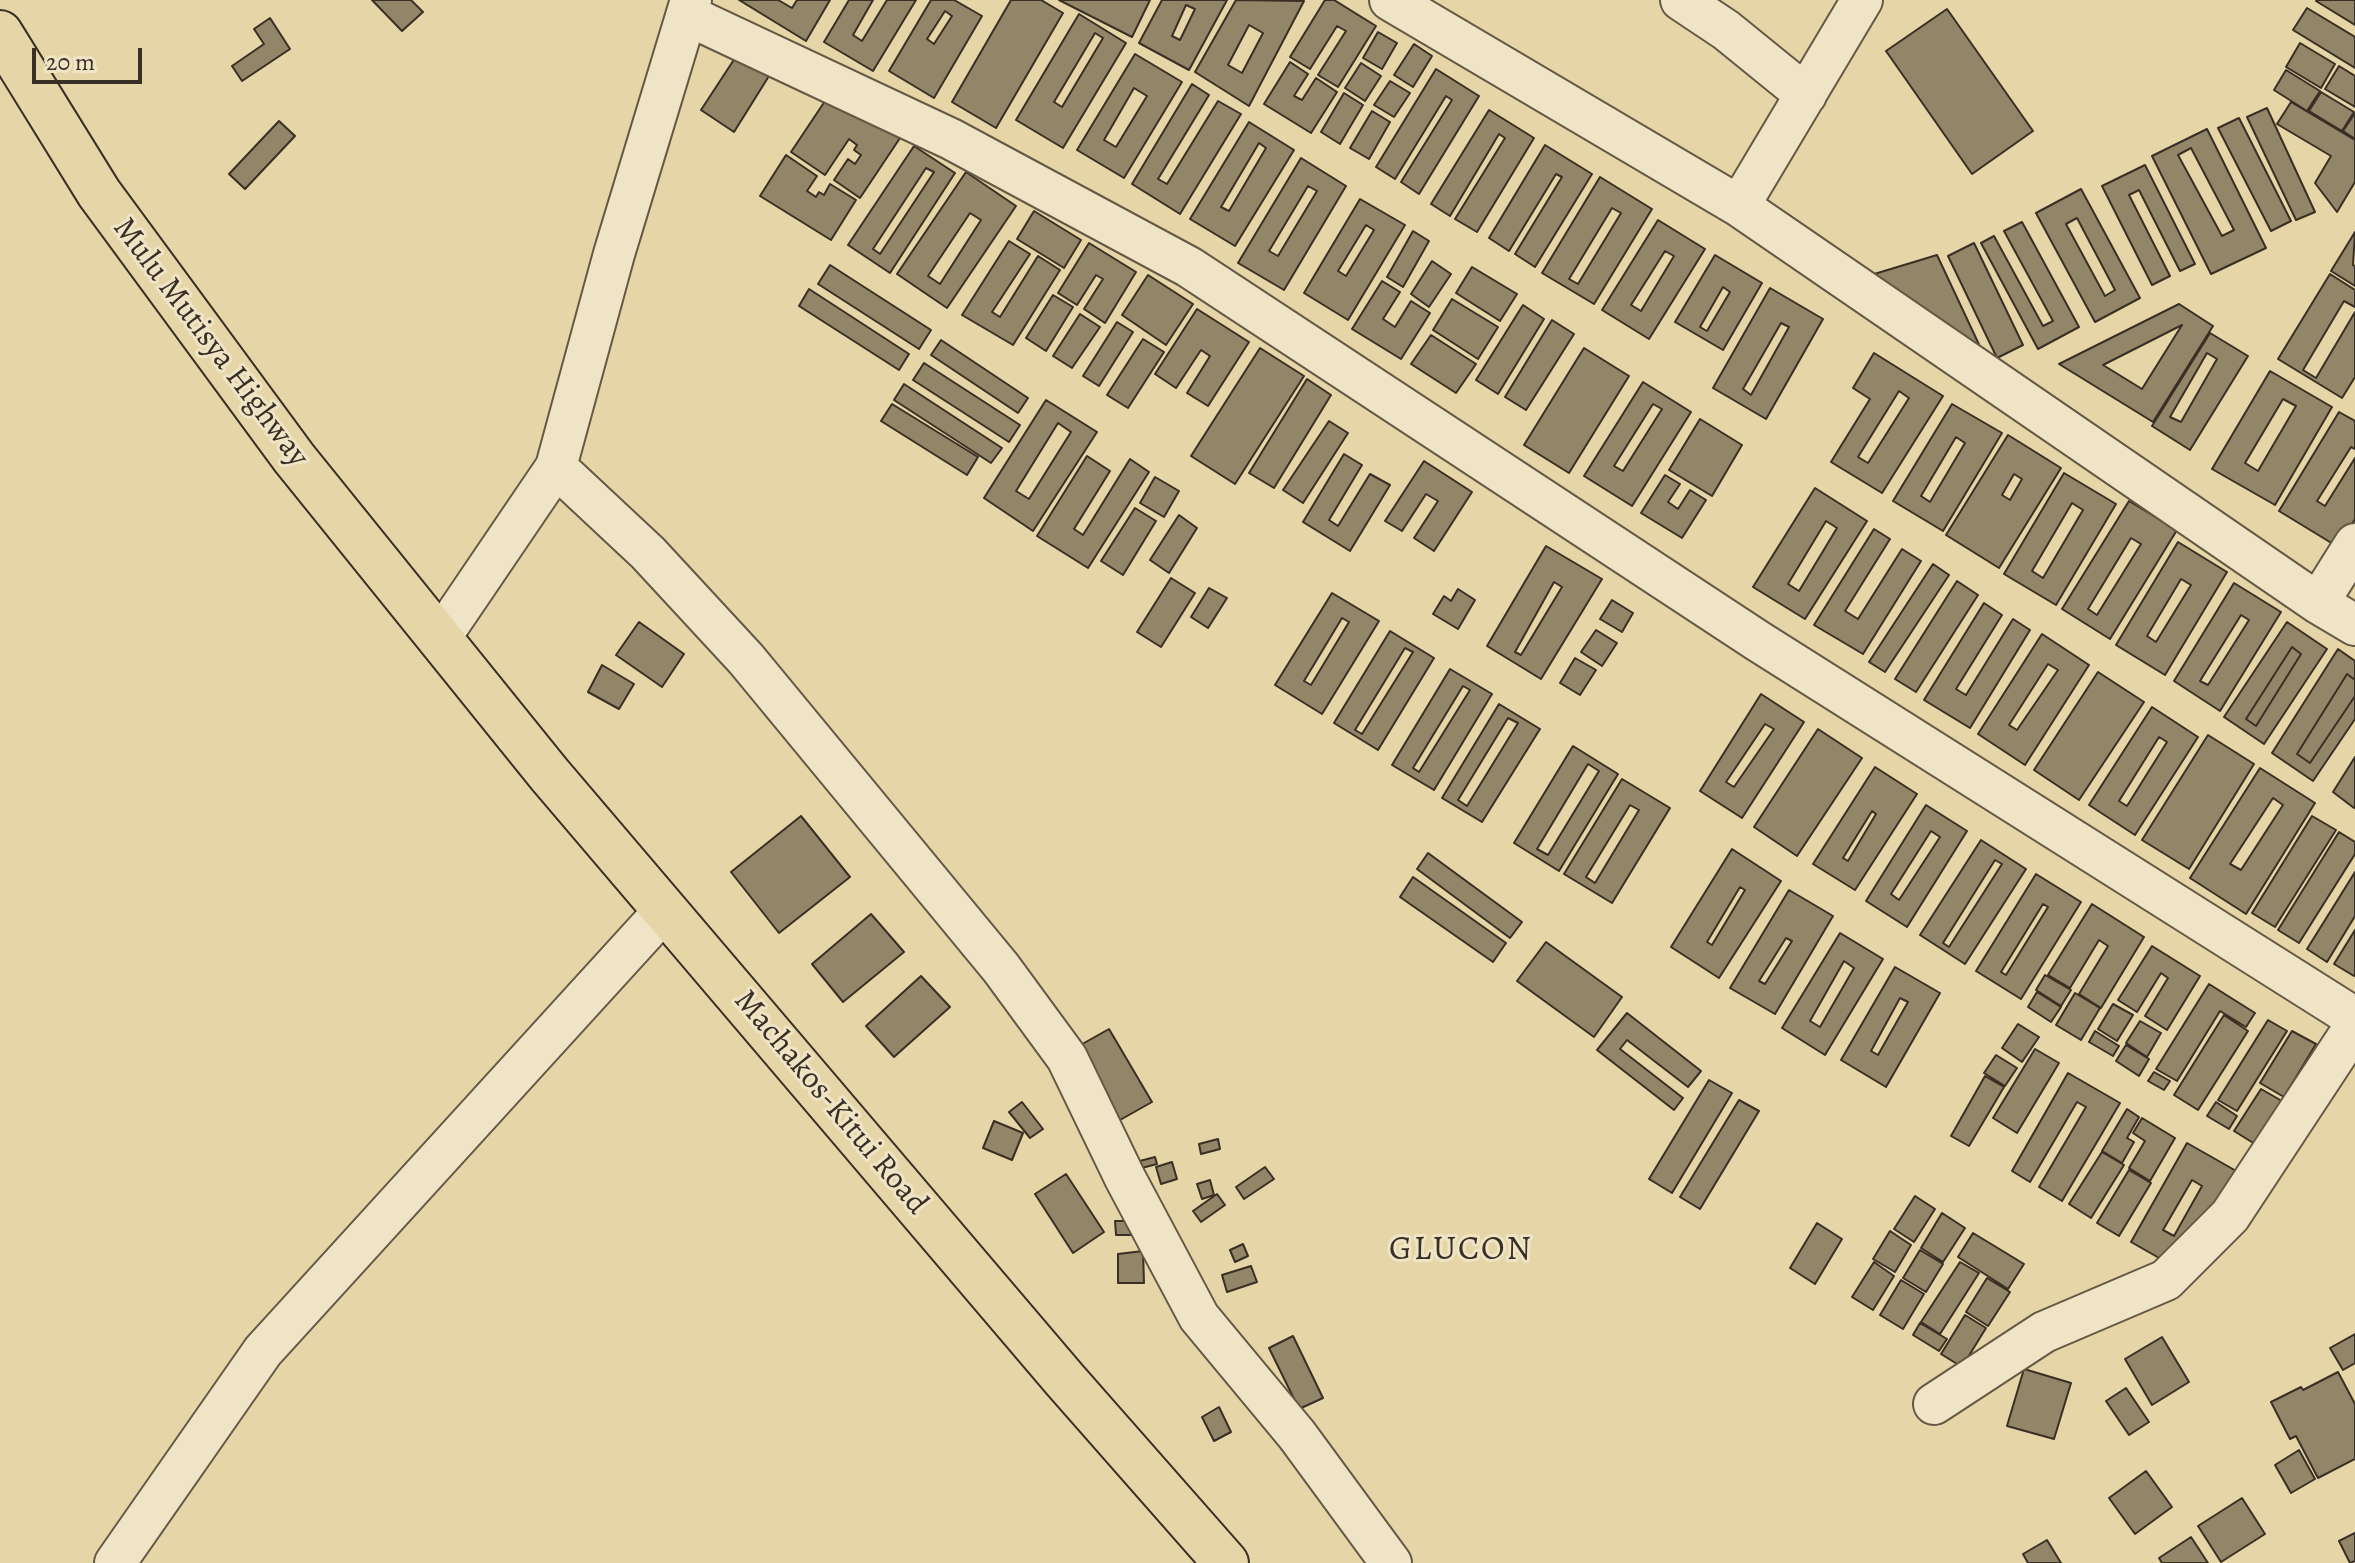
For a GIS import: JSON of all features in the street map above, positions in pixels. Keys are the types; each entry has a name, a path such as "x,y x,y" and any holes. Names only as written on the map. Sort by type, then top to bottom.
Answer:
{"highway":[{"name":"Mulu Mutisya Highway","path":"0,33 99,193 294,458 440,638"},
{"name":"Machakos-Kitui Road","path":"440,638 549,774 1065,1380 1226,1563"}],"street":[{"path":"1390,0 1739,206 2318,603 2355,625"},
{"path":"1681,0 1726,30 1806,95"},
{"path":"1739,206 1862,0"},
{"path":"440,638 556,467 614,254 689,7 951,139 1189,267 1758,641 2355,1018"},
{"path":"556,467 648,553 746,659 1001,968 1067,1058 1125,1178 1199,1317 1297,1435 1391,1563"},
{"path":"2318,603 2355,544"},
{"path":"115,1563 263,1351 665,910"},
{"path":"1934,1404 2044,1332 2166,1280 2230,1216 2355,1026"}],"building":[{"path":"372,0 411,0 423,12 402,31"},
{"path":"739,0 778,0 792,8 797,0 830,0 806,41"},
{"path":"849,0 873,0 853,35 862,41 887,0 916,0 873,71 824,42"},
{"path":"931,0 954,0 982,16 934,98 889,71","holes":["945,11 952,16 934,44 927,39"]},
{"path":"1011,0 1041,0 1063,13 996,128 952,102"},
{"path":"1059,0 1150,0 1132,37"},
{"path":"1162,0 1227,0 1189,70 1139,43","holes":["1186,5 1195,9 1180,40 1172,36"]},
{"path":"1236,0 1304,1 1249,106 1195,72","holes":["1249,25 1263,33 1242,73 1228,65"]},
{"path":"1325,0 1334,0 1376,26 1338,87 1318,75 1346,31 1337,26 1310,69 1290,57"},
{"path":"2355,0 2355,25 2316,1"},
{"path":"2307,8 2355,37 2355,68 2293,30"},
{"path":"1947,9 2033,131 1972,174 1886,51"},
{"path":"1079,14 1126,43 1063,148 1016,120","holes":["1095,33 1103,38 1062,107 1054,102"]},
{"path":"270,18 290,49 242,81 232,66 264,44 254,29"},
{"path":"1378,32 1397,43 1382,69 1363,58"},
{"path":"2300,43 2335,64 2321,88 2286,67"},
{"path":"1414,44 1432,56 1413,87 1394,75"},
{"path":"1135,54 1182,82 1124,178 1077,150","holes":["1134,88 1147,96 1116,147 1104,140"]},
{"path":"737,55 769,76 734,132 701,110"},
{"path":"1290,62 1308,74 1294,96 1302,100 1316,78 1337,92 1311,133 1264,104"},
{"path":"1361,63 1381,76 1365,101 1345,88"},
{"path":"2339,66 2355,76 2355,107 2325,89"},
{"path":"1436,69 1479,96 1419,194 1401,182 1452,100 1446,96 1395,179 1376,167"},
{"path":"2286,70 2320,91 2307,111 2274,90"},
{"path":"1390,81 1410,93 1394,117 1374,105"},
{"path":"1192,84 1209,95 1158,179 1167,184 1218,101 1241,114 1180,214 1132,184"},
{"path":"831,92 900,138 860,198 834,180 848,159 855,164 861,155 854,150 857,145 849,139 825,175 791,152"},
{"path":"2321,92 2354,112 2342,131 2309,111"},
{"path":"1344,93 1363,105 1340,144 1321,132"},
{"path":"2291,102 2355,140 2355,182 2337,212 2315,183 2331,156 2277,124"},
{"path":"2267,108 2315,212 2296,220 2247,117"},
{"path":"1489,110 1534,138 1477,232 1455,219 1505,138 1499,134 1450,216 1431,204"},
{"path":"1372,111 1390,122 1369,159 1350,148"},
{"path":"2355,113 2355,139 2343,131"},
{"path":"2239,118 2291,221 2271,231 2218,128"},
{"path":"279,121 295,136 245,189 229,174"},
{"path":"1249,122 1294,150 1235,246 1190,219","holes":["1259,143 1266,148 1229,211 1221,207"]},
{"path":"2207,129 2266,248 2211,274 2152,156","holes":["2191,148 2234,230 2222,236 2178,155"]},
{"path":"1545,145 1592,174 1535,267 1515,254 1562,177 1556,174 1509,251 1489,238"},
{"path":"914,146 955,173 890,273 848,245","holes":["926,168 934,172 880,254 873,249"]},
{"path":"786,155 817,176 807,191 816,197 819,192 824,195 830,184 856,200 831,240 760,196"},
{"path":"1301,158 1346,186 1284,290 1238,263","holes":["1308,186 1317,191 1278,256 1269,251"]},
{"path":"2145,165 2195,264 2180,271 2139,190 2129,195 2170,276 2152,285 2102,186"},
{"path":"966,172 1016,206 947,308 897,274","holes":["970,213 981,220 940,284 928,276"]},
{"path":"1600,177 1652,209 1594,304 1542,273","holes":["1612,208 1621,213 1578,284 1569,279"]},
{"path":"2081,189 2140,298 2095,322 2036,213","holes":["2077,218 2115,290 2105,296 2066,224"]},
{"path":"1360,199 1405,225 1348,320 1304,293","holes":["1366,225 1374,230 1346,276 1338,271"]},
{"path":"1034,211 1081,240 1064,268 1017,239"},
{"path":"1658,220 1705,249 1649,339 1602,310","holes":["1665,251 1674,256 1641,311 1631,305"]},
{"path":"2022,222 2079,327 2038,349 1981,243 1994,236 2043,326 2053,321 2004,231"},
{"path":"1413,231 1429,241 1403,287 1387,277"},
{"path":"2355,232 2353,265 2355,286 2331,271"},
{"path":"1009,241 1030,254 992,312 1000,317 1038,256 1060,270 1013,345 962,315"},
{"path":"1089,243 1136,272 1105,323 1084,309 1103,279 1096,275 1077,305 1058,293"},
{"path":"1974,243 2023,345 1997,358 1948,256"},
{"path":"1715,255 1762,283 1723,350 1675,322","holes":["1723,287 1730,292 1707,331 1700,327"]},
{"path":"1937,255 1983,353 1871,275"},
{"path":"1432,261 1451,274 1429,307 1411,294"},
{"path":"830,265 931,330 919,349 818,284"},
{"path":"1472,267 1517,294 1500,321 1456,293"},
{"path":"2330,274 2355,290 2355,307 2344,301 2303,370 2316,378 2355,312 2355,377 2342,398 2278,359"},
{"path":"1148,275 1193,304 1166,345 1122,315"},
{"path":"1382,281 1400,292 1383,319 1395,327 1411,301 1430,313 1401,359 1352,329"},
{"path":"1770,288 1823,319 1766,419 1713,388","holes":["1781,323 1789,327 1751,395 1743,389"]},
{"path":"809,289 909,354 899,370 799,306"},
{"path":"1053,295 1073,307 1046,351 1026,338"},
{"path":"1452,299 1498,327 1478,359 1433,330"},
{"path":"2179,304 2213,326 2153,422 2059,364","holes":["2182,325 2142,389 2103,365"]},
{"path":"1523,305 1544,319 1498,394 1476,380"},
{"path":"1197,309 1249,342 1208,406 1187,393 1210,356 1201,350 1176,388 1155,374"},
{"path":"1080,314 1100,327 1072,368 1053,356"},
{"path":"1552,320 1574,334 1526,410 1505,397"},
{"path":"1117,322 1133,332 1099,386 1083,376"},
{"path":"2210,333 2248,356 2190,450 2152,426","holes":["2207,353 2217,359 2181,422 2170,417"]},
{"path":"1431,335 1476,364 1456,393 1411,364"},
{"path":"1143,339 1164,352 1128,408 1107,395"},
{"path":"941,340 1028,398 1018,413 931,355"},
{"path":"1260,348 1304,376 1235,484 1191,456"},
{"path":"1584,348 1629,376 1569,473 1524,445"},
{"path":"1874,353 1943,396 1882,493 1831,462 1870,399 1853,388","holes":["1899,391 1909,398 1868,463 1858,457"]},
{"path":"924,363 1020,425 1009,442 913,380"},
{"path":"2270,371 2332,407 2275,505 2212,469","holes":["2283,399 2296,406 2258,471 2245,463"]},
{"path":"1307,379 1331,395 1274,488 1249,473"},
{"path":"1643,382 1691,412 1632,506 1584,476","holes":["1653,404 1662,409 1623,471 1614,466"]},
{"path":"904,384 1002,448 991,463 894,400"},
{"path":"1046,400 1097,432 1033,531 984,498","holes":["1058,423 1071,432 1029,499 1016,491"]},
{"path":"892,404 978,457 967,475 881,421"},
{"path":"1952,404 2002,433 1943,531 1893,501","holes":["1956,437 1965,443 1930,502 1921,496"]},
{"path":"2339,412 2355,421 2355,449 2351,447 2317,501 2325,506 2355,458 2355,519 2338,547 2279,511"},
{"path":"1700,419 1742,445 1712,496 1669,470"},
{"path":"1329,421 1348,433 1303,503 1283,490"},
{"path":"2008,435 2061,468 1999,568 1946,535","holes":["2014,474 2022,479 2010,500 2002,495"]},
{"path":"1344,454 1362,465 1329,520 1338,526 1370,474 1390,485 1350,551 1303,522"},
{"path":"1087,456 1110,471 1074,529 1083,535 1130,459 1149,472 1088,568 1037,536"},
{"path":"1424,461 1472,492 1434,551 1414,538 1438,501 1426,494 1402,531 1385,521"},
{"path":"2064,473 2116,504 2056,605 2004,574","holes":["2072,503 2083,510 2043,578 2032,571"]},
{"path":"1665,475 1680,484 1668,502 1678,509 1690,490 1706,500 1682,538 1641,513"},
{"path":"1155,477 1179,491 1164,517 1140,503"},
{"path":"1815,488 1867,521 1805,619 1753,587","holes":["1826,521 1837,528 1799,591 1788,584"]},
{"path":"2129,501 2177,530 2110,639 2062,609","holes":["2131,538 2141,544 2097,615 2088,609"]},
{"path":"1135,508 1156,521 1123,575 1101,561"},
{"path":"1179,515 1197,528 1169,573 1150,560"},
{"path":"1874,529 1890,539 1845,611 1858,619 1902,549 1921,561 1863,654 1814,625"},
{"path":"2178,542 2227,572 2165,675 2116,645","holes":["2181,579 2191,585 2156,642 2147,636"]},
{"path":"1546,546 1602,579 1541,679 1487,646","holes":["1554,582 1562,587 1521,655 1515,652"]},
{"path":"1933,564 1949,575 1885,672 1869,662"},
{"path":"1171,578 1195,593 1161,647 1137,632"},
{"path":"1957,581 1978,595 1916,692 1895,679"},
{"path":"2234,583 2281,612 2220,711 2174,681","holes":["2241,615 2249,620 2208,685 2200,681"]},
{"path":"1209,588 1227,598 1208,628 1191,617"},
{"path":"1458,589 1475,600 1458,629 1433,614 1444,596 1451,601"},
{"path":"1332,593 1379,621 1322,714 1275,685","holes":["1342,618 1349,622 1311,685 1304,681"]},
{"path":"1612,600 1633,613 1622,632 1600,619"},
{"path":"1984,603 2002,615 1956,689 1966,695 2013,619 2030,630 1970,728 1924,700"},
{"path":"639,622 684,654 662,687 616,655"},
{"path":"2287,622 2327,649 2264,744 2224,717","holes":["2292,647 2301,654 2256,726 2246,719"]},
{"path":"1596,630 1617,643 1602,666 1581,652"},
{"path":"1390,631 1434,658 1378,750 1334,723","holes":["1405,648 1413,652 1362,734 1355,730"]},
{"path":"2042,634 2089,665 2025,765 1978,734","holes":["2048,664 2058,670 2017,730 2009,725"]},
{"path":"2292,647 2301,654 2256,726 2246,719"},
{"path":"2338,649 2355,661 2355,680 2347,674 2297,754 2310,763 2355,696 2355,719 2313,781 2272,753"},
{"path":"1575,658 1596,670 1580,695 1560,683"},
{"path":"602,665 634,684 619,709 588,692"},
{"path":"1450,669 1492,694 1434,790 1392,765","holes":["1463,686 1470,690 1419,772 1413,768"]},
{"path":"2098,672 2144,702 2079,800 2034,770"},
{"path":"2347,674 2355,680 2355,696 2310,763 2297,754"},
{"path":"1761,694 1804,722 1742,818 1700,791","holes":["1765,724 1774,729 1734,787 1726,782"]},
{"path":"1499,704 1540,729 1482,822 1442,798","holes":["1508,718 1518,723 1467,806 1458,800"]},
{"path":"2152,707 2198,737 2135,835 2089,805","holes":["2159,737 2167,742 2127,806 2119,801"]},
{"path":"1818,729 1862,758 1797,856 1754,827"},
{"path":"2208,735 2254,764 2189,869 2142,840"},
{"path":"1573,746 1618,774 1559,871 1514,843","holes":["1588,764 1599,771 1548,855 1537,849"]},
{"path":"2355,757 2355,806 2354,808 2333,792"},
{"path":"1875,767 1917,794 1855,890 1813,864","holes":["1872,811 1876,814 1848,861 1843,858"]},
{"path":"2260,768 2315,803 2246,914 2190,878","holes":["2273,798 2283,805 2241,870 2230,864"]},
{"path":"1622,779 1670,808 1612,903 1564,874","holes":["1630,805 1639,810 1595,883 1586,877"]},
{"path":"1926,805 1967,831 1907,927 1866,901","holes":["1931,831 1940,837 1899,900 1891,894"]},
{"path":"801,816 850,877 779,933 731,872"},
{"path":"2312,816 2336,830 2275,927 2252,913"},
{"path":"2339,832 2355,842 2355,854 2299,943 2278,930"},
{"path":"1981,840 2026,869 1965,964 1920,935","holes":["1995,860 2002,864 1949,947 1943,943"]},
{"path":"1732,849 1781,881 1719,978 1671,947","holes":["1740,887 1745,890 1712,945 1707,942"]},
{"path":"1428,853 1522,922 1510,938 1417,869"},
{"path":"2355,872 2355,916 2327,962 2307,949"},
{"path":"2036,874 2081,902 2021,999 1976,971","holes":["2043,904 2048,907 2006,975 2001,972"]},
{"path":"1413,877 1506,943 1493,962 1400,897"},
{"path":"1789,890 1833,916 1775,1014 1730,988","holes":["1786,938 1792,941 1765,984 1759,981"]},
{"path":"2092,904 2144,937 2101,1008 2079,994 2108,946 2099,940 2070,988 2048,975"},
{"path":"871,914 904,952 843,1002 812,964"},
{"path":"2355,930 2355,975 2354,976 2334,964"},
{"path":"1840,933 1883,959 1825,1055 1782,1028","holes":["1844,961 1854,968 1820,1027 1810,1021"]},
{"path":"1546,942 1622,997 1594,1037 1517,981"},
{"path":"2152,946 2200,976 2167,1030 2145,1016 2168,978 2161,973 2137,1012 2118,1000"},
{"path":"1895,967 1940,993 1886,1087 1841,1060","holes":["1900,998 1908,1002 1878,1055 1871,1051"]},
{"path":"2045,975 2071,990 2061,1006 2036,990"},
{"path":"921,976 950,1007 894,1057 866,1026"},
{"path":"2209,984 2255,1013 2246,1027 2220,1011 2177,1081 2156,1069"},
{"path":"2037,992 2061,1007 2051,1022 2028,1007"},
{"path":"2075,993 2100,1008 2081,1040 2056,1025"},
{"path":"2113,1004 2133,1015 2117,1041 2098,1029"},
{"path":"1627,1013 1701,1071 1688,1087 1627,1040 1620,1049 1683,1098 1674,1110 1597,1050"},
{"path":"2224,1015 2248,1031 2198,1110 2174,1095"},
{"path":"2268,1020 2287,1031 2237,1111 2218,1100"},
{"path":"2140,1021 2161,1033 2147,1057 2126,1043"},
{"path":"2018,1024 2039,1037 2022,1062 2002,1048"},
{"path":"1109,1029 1152,1102 1120,1120 1077,1047"},
{"path":"2095,1031 2119,1046 2113,1056 2089,1042"},
{"path":"2292,1031 2316,1044 2284,1097 2260,1083"},
{"path":"2126,1045 2149,1059 2139,1076 2116,1061"},
{"path":"2035,1049 2059,1063 2017,1133 1993,1118"},
{"path":"1996,1055 2017,1068 2005,1086 1984,1073"},
{"path":"2154,1072 2170,1081 2164,1090 2148,1081"},
{"path":"2068,1073 2120,1103 2062,1201 2039,1187 2086,1107 2077,1102 2030,1182 2012,1171"},
{"path":"1985,1076 2004,1087 1969,1146 1951,1136"},
{"path":"1709,1080 1732,1093 1672,1193 1649,1179"},
{"path":"2261,1089 2282,1101 2255,1144 2234,1131"},
{"path":"1739,1100 1759,1111 1700,1209 1680,1197"},
{"path":"1022,1102 1043,1129 1030,1138 1009,1112"},
{"path":"2216,1102 2237,1116 2229,1129 2207,1116"},
{"path":"2127,1109 2139,1117 2127,1138 2134,1142 2122,1163 2102,1151"},
{"path":"2142,1118 2175,1138 2150,1181 2129,1168 2145,1141 2133,1133"},
{"path":"994,1121 1023,1133 1012,1160 983,1148"},
{"path":"1218,1139 1220,1149 1201,1154 1199,1144"},
{"path":"2187,1143 2238,1172 2182,1271 2131,1242","holes":["2192,1180 2202,1186 2174,1236 2163,1230"]},
{"path":"2102,1152 2124,1165 2091,1218 2069,1204"},
{"path":"1155,1157 1157,1164 1138,1169 1136,1162"},
{"path":"1172,1162 1177,1179 1161,1184 1156,1167"},
{"path":"1265,1167 1274,1179 1244,1199 1236,1187"},
{"path":"2129,1170 2151,1183 2119,1236 2097,1223"},
{"path":"1066,1174 1104,1232 1073,1253 1035,1194"},
{"path":"1210,1180 1214,1195 1202,1199 1197,1184"},
{"path":"1217,1194 1225,1205 1201,1222 1193,1211"},
{"path":"1915,1196 1935,1209 1914,1242 1894,1229"},
{"path":"1942,1213 1965,1228 1943,1262 1921,1248"},
{"path":"1115,1221 1135,1221 1135,1235 1116,1235"},
{"path":"1817,1223 1842,1239 1815,1284 1790,1268"},
{"path":"1890,1231 1911,1245 1895,1272 1873,1259"},
{"path":"1973,1233 2024,1264 2008,1289 1958,1257"},
{"path":"1243,1244 1248,1256 1235,1262 1230,1250"},
{"path":"1920,1250 1943,1264 1926,1292 1903,1278"},
{"path":"1143,1251 1144,1283 1118,1283 1118,1254"},
{"path":"1874,1262 1894,1276 1873,1310 1852,1297"},
{"path":"1960,1262 1979,1273 1940,1334 1921,1322"},
{"path":"1251,1266 1257,1282 1227,1292 1222,1275"},
{"path":"1987,1278 2010,1292 1988,1326 1966,1312"},
{"path":"1901,1280 1924,1294 1903,1329 1880,1315"},
{"path":"1965,1315 1986,1328 1962,1367 1941,1354"},
{"path":"1920,1323 1947,1339 1939,1351 1913,1335"},
{"path":"2355,1334 2355,1363 2343,1370 2330,1348"},
{"path":"1293,1336 1323,1398 1299,1409 1269,1348"},
{"path":"2162,1337 2189,1382 2152,1405 2125,1359"},
{"path":"2024,1369 2071,1383 2054,1439 2007,1426"},
{"path":"2338,1372 2355,1404 2355,1459 2318,1478 2296,1436 2290,1439 2271,1402"},
{"path":"2126,1388 2149,1422 2129,1435 2106,1401"},
{"path":"1219,1407 1231,1432 1214,1441 1202,1417"},
{"path":"2299,1450 2315,1479 2291,1493 2275,1465"},
{"path":"2146,1471 2172,1507 2135,1534 2109,1498"},
{"path":"2242,1498 2265,1534 2221,1562 2198,1526"},
{"path":"2355,1533 2355,1561 2350,1563 2339,1541"},
{"path":"2191,1537 2208,1563 2162,1563 2159,1558"},
{"path":"2047,1540 2061,1563 2028,1563 2023,1554"}],"district":[{"name":"GLUCON","path":"1461,1251"}]}
